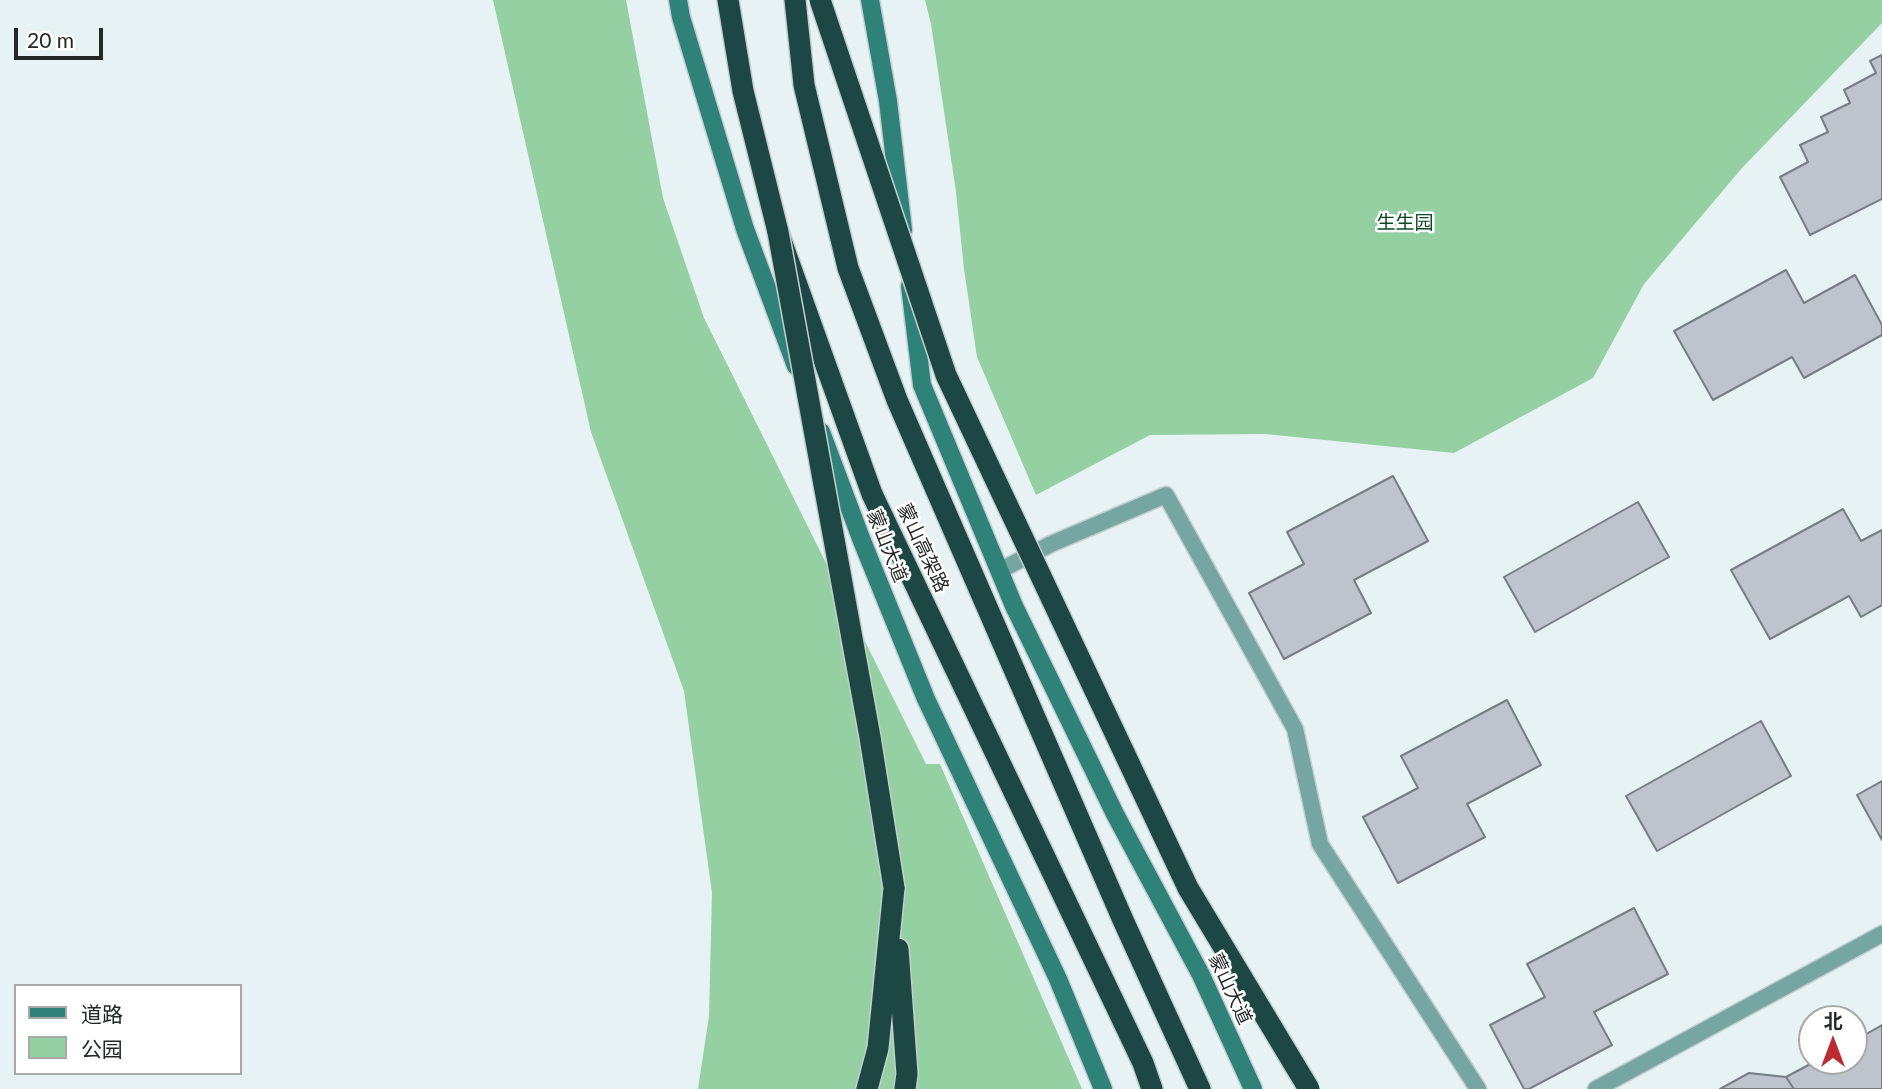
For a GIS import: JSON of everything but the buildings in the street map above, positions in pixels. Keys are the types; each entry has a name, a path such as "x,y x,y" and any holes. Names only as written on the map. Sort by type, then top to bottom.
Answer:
{"highway":[{"name":"蒙山高架路","path":"728,0 743,91 778,232 872,494 1143,1063 1152,1089"},
{"name":"蒙山高架路","path":"795,0 804,85 848,268 897,400 1118,908 1200,1089"},
{"path":"820,0 946,375 1188,888 1309,1089"},
{"path":"778,232 870,737 894,888 907,1074 905,1089"},
{"path":"867,1089 878,1048 894,888"}],"main road":[{"name":"蒙山大道","path":"678,0 745,229 862,541 926,699 1058,979 1102,1089"},
{"name":"蒙山大道","path":"870,0 888,101 922,385 1014,606 1115,814 1201,975 1253,1089"}],"lane":[{"path":"999,571 1051,544 1166,495 1295,729 1320,844 1478,1089"},
{"path":"1595,1089 1882,934"}],"green space":[{"path":"493,0 626,0 663,198 704,318 926,764 940,764 1082,1089 698,1089 709,1016 712,893 684,691 591,432"},
{"name":"生生园","path":"925,0 1882,0 1882,23 1742,168 1644,284 1593,378 1454,453 1265,434 1150,435 1036,495 977,357 956,192"}]}
